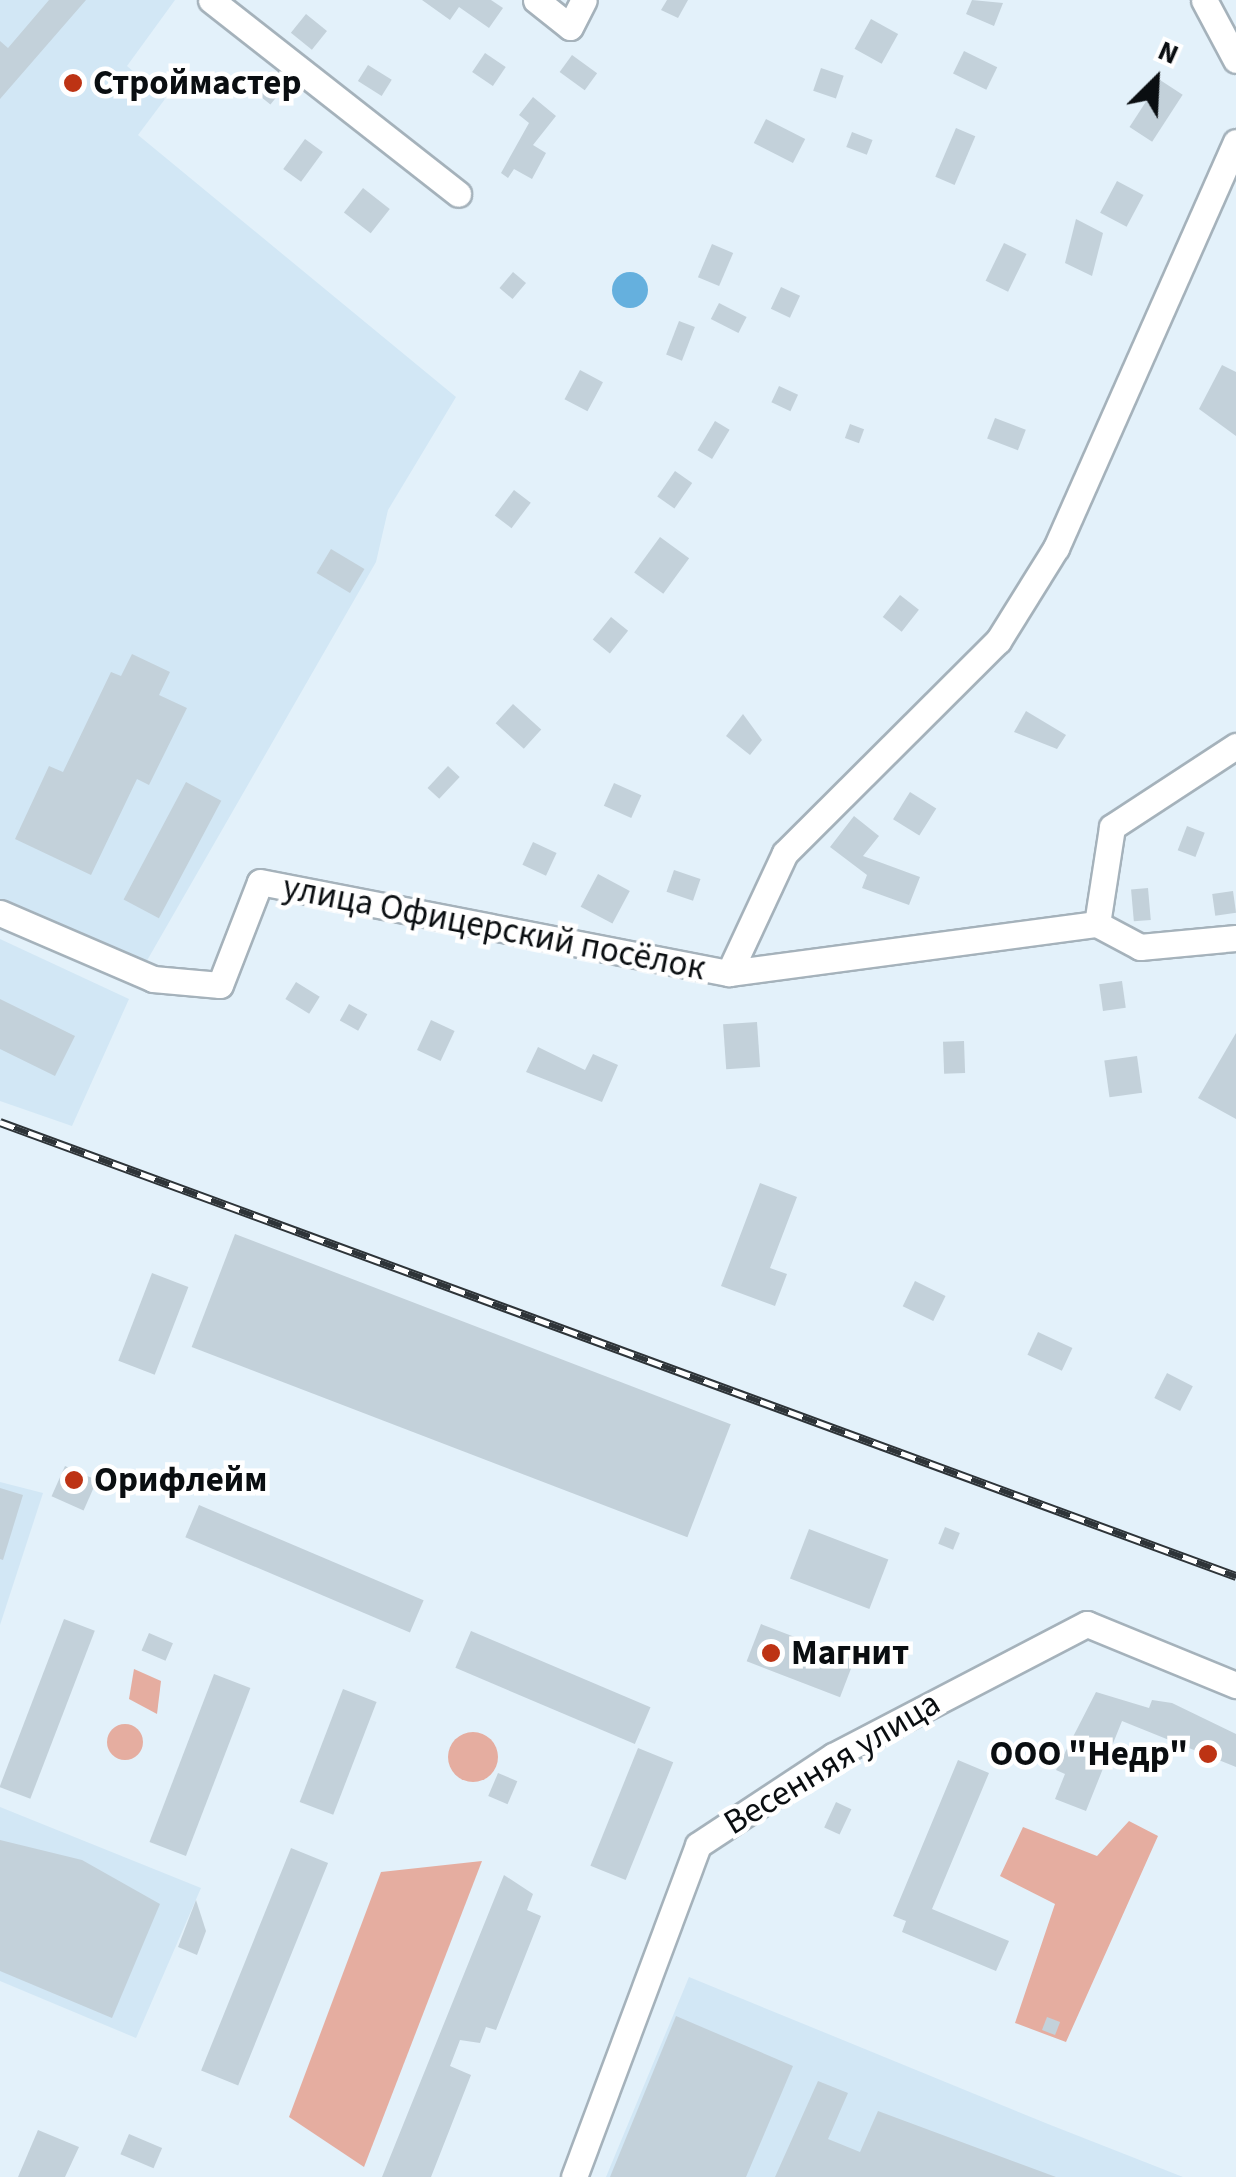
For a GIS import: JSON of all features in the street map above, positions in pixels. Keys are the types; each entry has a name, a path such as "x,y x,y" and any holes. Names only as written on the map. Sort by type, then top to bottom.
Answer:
{"street":[{"path":"211,0 458,194"},
{"path":"536,0 570,27 584,0"},
{"path":"1204,0 1236,60"},
{"name":"улица Офицерский посёлок","path":"729,973 785,852 998,641 1056,548 1236,142"},
{"path":"1236,746 1112,827 1098,924 1140,947 1236,938"},
{"name":"улица Офицерский посёлок","path":"0,912 153,979 220,984 260,882 729,973 1098,924"},
{"name":"Весенняя улица","path":"574,2177 698,1845 833,1756 1087,1624 1236,1684"}],"shaded area":[{"path":"0,0 175,0 127,66 165,99 138,135 456,397 388,510 376,562 145,964 0,902"},
{"path":"0,939 129,999 72,1126 0,1101"},
{"path":"0,1482 43,1493 0,1625"},
{"path":"134,1669 161,1681 157,1714 129,1699"},
{"path":"125,1724 138,1729 143,1742 138,1755 125,1760 112,1755 107,1742 112,1729"},
{"path":"473,1732 491,1739 498,1757 491,1775 473,1782 455,1775 448,1757 455,1739"},
{"path":"0,1807 201,1888 136,2038 0,1981"},
{"path":"1129,1821 1158,1836 1066,2042 1015,2023 1055,1904 1000,1876 1023,1827 1097,1856"},
{"path":"482,1861 364,2167 289,2117 381,1872"},
{"path":"689,1977 1048,2124 1183,2177 606,2177"}],"water":[{"path":"630,272 643,277 648,290 643,303 630,308 617,303 612,290 617,277"}],"building":[{"path":"49,0 86,0 0,99 0,41 8,48"},
{"path":"422,0 491,0 503,8 489,28 459,7 450,20"},
{"path":"667,0 688,0 678,18 661,10"},
{"path":"972,0 1003,3 994,26 966,14"},
{"path":"306,14 327,31 312,50 291,33"},
{"path":"871,19 898,34 882,64 855,49"},
{"path":"964,51 997,67 986,90 953,73"},
{"path":"485,53 506,67 493,86 472,72"},
{"path":"572,55 597,73 585,90 560,72"},
{"path":"368,65 392,80 382,96 358,81"},
{"path":"821,68 844,76 836,99 813,91"},
{"path":"262,72 283,89 270,105 249,88"},
{"path":"1160,80 1183,95 1152,142 1130,127"},
{"path":"533,97 556,116 533,145 546,153 532,179 514,169 508,178 501,173 529,123 519,115"},
{"path":"766,119 805,139 793,163 754,143"},
{"path":"956,128 975,136 955,185 935,177"},
{"path":"852,132 873,140 867,155 846,147"},
{"path":"305,139 323,152 301,182 283,169"},
{"path":"1117,181 1143,195 1127,227 1100,213"},
{"path":"363,188 390,209 371,233 344,212"},
{"path":"1076,219 1103,233 1092,276 1065,263"},
{"path":"1004,243 1026,254 1008,292 986,281"},
{"path":"712,244 733,253 719,286 698,277"},
{"path":"513,272 526,283 513,299 500,288"},
{"path":"781,287 800,296 790,318 771,309"},
{"path":"719,303 747,317 738,333 711,319"},
{"path":"679,321 695,327 682,361 666,355"},
{"path":"1222,365 1236,372 1236,436 1199,409"},
{"path":"580,370 603,382 587,411 565,399"},
{"path":"779,386 798,395 790,411 771,402"},
{"path":"995,418 1026,430 1018,450 987,439"},
{"path":"715,421 730,430 712,459 697,450"},
{"path":"850,424 864,429 859,443 845,438"},
{"path":"675,471 692,483 674,508 657,496"},
{"path":"514,490 531,503 512,528 495,516"},
{"path":"660,537 689,558 663,594 634,573"},
{"path":"331,549 364,569 350,593 317,573"},
{"path":"900,595 919,610 902,632 883,617"},
{"path":"611,617 628,631 610,653 593,640"},
{"path":"132,654 170,672 159,695 187,708 149,785 137,779 91,875 15,839 49,766 63,772 111,672 121,676"},
{"path":"513,704 541,729 524,749 496,723"},
{"path":"1026,711 1066,735 1057,749 1014,732"},
{"path":"743,714 762,740 750,755 726,736"},
{"path":"448,766 460,777 439,799 428,788"},
{"path":"186,782 221,801 159,918 124,899"},
{"path":"614,783 641,795 631,818 604,806"},
{"path":"910,792 936,808 919,836 893,819"},
{"path":"854,816 879,836 863,856 920,877 909,905 862,888 867,875 830,847"},
{"path":"1187,826 1205,833 1195,857 1178,850"},
{"path":"533,842 557,853 546,876 522,865"},
{"path":"674,870 700,879 693,901 667,892"},
{"path":"598,874 630,891 612,924 581,907"},
{"path":"1148,888 1151,920 1134,921 1131,889"},
{"path":"1233,891 1236,913 1215,916 1212,894"},
{"path":"1122,981 1126,1008 1103,1011 1099,984"},
{"path":"296,982 320,997 309,1014 285,999"},
{"path":"0,999 75,1036 55,1076 0,1049"},
{"path":"349,1004 367,1014 358,1031 340,1021"},
{"path":"431,1020 455,1031 441,1061 417,1050"},
{"path":"757,1022 760,1067 726,1069 723,1024"},
{"path":"1236,1033 1236,1119 1198,1098"},
{"path":"964,1041 965,1073 944,1074 943,1042"},
{"path":"538,1047 585,1070 593,1054 618,1065 602,1102 526,1072"},
{"path":"1137,1056 1142,1093 1109,1097 1104,1061"},
{"path":"760,1183 797,1197 770,1268 787,1274 775,1306 721,1286"},
{"path":"235,1234 731,1424 687,1537 192,1347"},
{"path":"152,1273 188,1287 155,1375 118,1361"},
{"path":"915,1281 946,1296 933,1321 903,1306"},
{"path":"1038,1332 1072,1348 1062,1371 1027,1355"},
{"path":"1167,1373 1193,1386 1180,1411 1154,1398"},
{"path":"65,1466 97,1480 84,1510 52,1496"},
{"path":"0,1488 23,1495 3,1560 0,1559"},
{"path":"199,1505 424,1600 410,1633 185,1537"},
{"path":"945,1527 960,1533 953,1550 938,1544"},
{"path":"809,1529 888,1559 869,1609 790,1578"},
{"path":"64,1619 95,1631 30,1799 0,1786"},
{"path":"761,1624 854,1660 840,1697 747,1661"},
{"path":"471,1631 650,1707 635,1744 455,1668"},
{"path":"149,1633 173,1643 166,1661 142,1650"},
{"path":"214,1674 250,1688 186,1856 149,1842"},
{"path":"343,1689 377,1702 333,1815 300,1802"},
{"path":"1096,1692 1149,1708 1152,1700 1172,1703 1236,1734 1236,1767 1122,1721 1086,1811 1055,1799 1065,1774 1056,1770"},
{"path":"638,1748 673,1762 626,1880 590,1866"},
{"path":"958,1760 989,1773 932,1909 1009,1941 996,1971 902,1932 906,1921 893,1916"},
{"path":"498,1773 517,1781 508,1804 488,1796"},
{"path":"836,1802 851,1809 840,1835 824,1827"},
{"path":"0,1840 82,1860 160,1904 112,2018 0,1971"},
{"path":"291,1848 328,1863 238,2086 201,2071"},
{"path":"504,1875 533,1894 527,1910 541,1916 496,2030 486,2027 480,2043 460,2040 450,2066 471,2075 431,2177 382,2177"},
{"path":"196,1900 206,1931 197,1955 178,1947"},
{"path":"676,2016 793,2066 746,2177 610,2177"},
{"path":"1047,2017 1060,2022 1055,2035 1042,2030"},
{"path":"818,2081 848,2093 828,2139 860,2152 878,2111 1056,2177 775,2177"},
{"path":"38,2130 79,2147 65,2177 18,2177"},
{"path":"129,2134 162,2148 154,2168 120,2154"}],"railway":[{"path":"0,1122 1236,1576"}],"place":[{"name":"Строймастер","path":"73,83"},
{"name":"Орифлейм","path":"74,1480"},
{"name":"Магнит","path":"771,1653"},
{"name":"ООО \"Недр\"","path":"1208,1754"}]}
